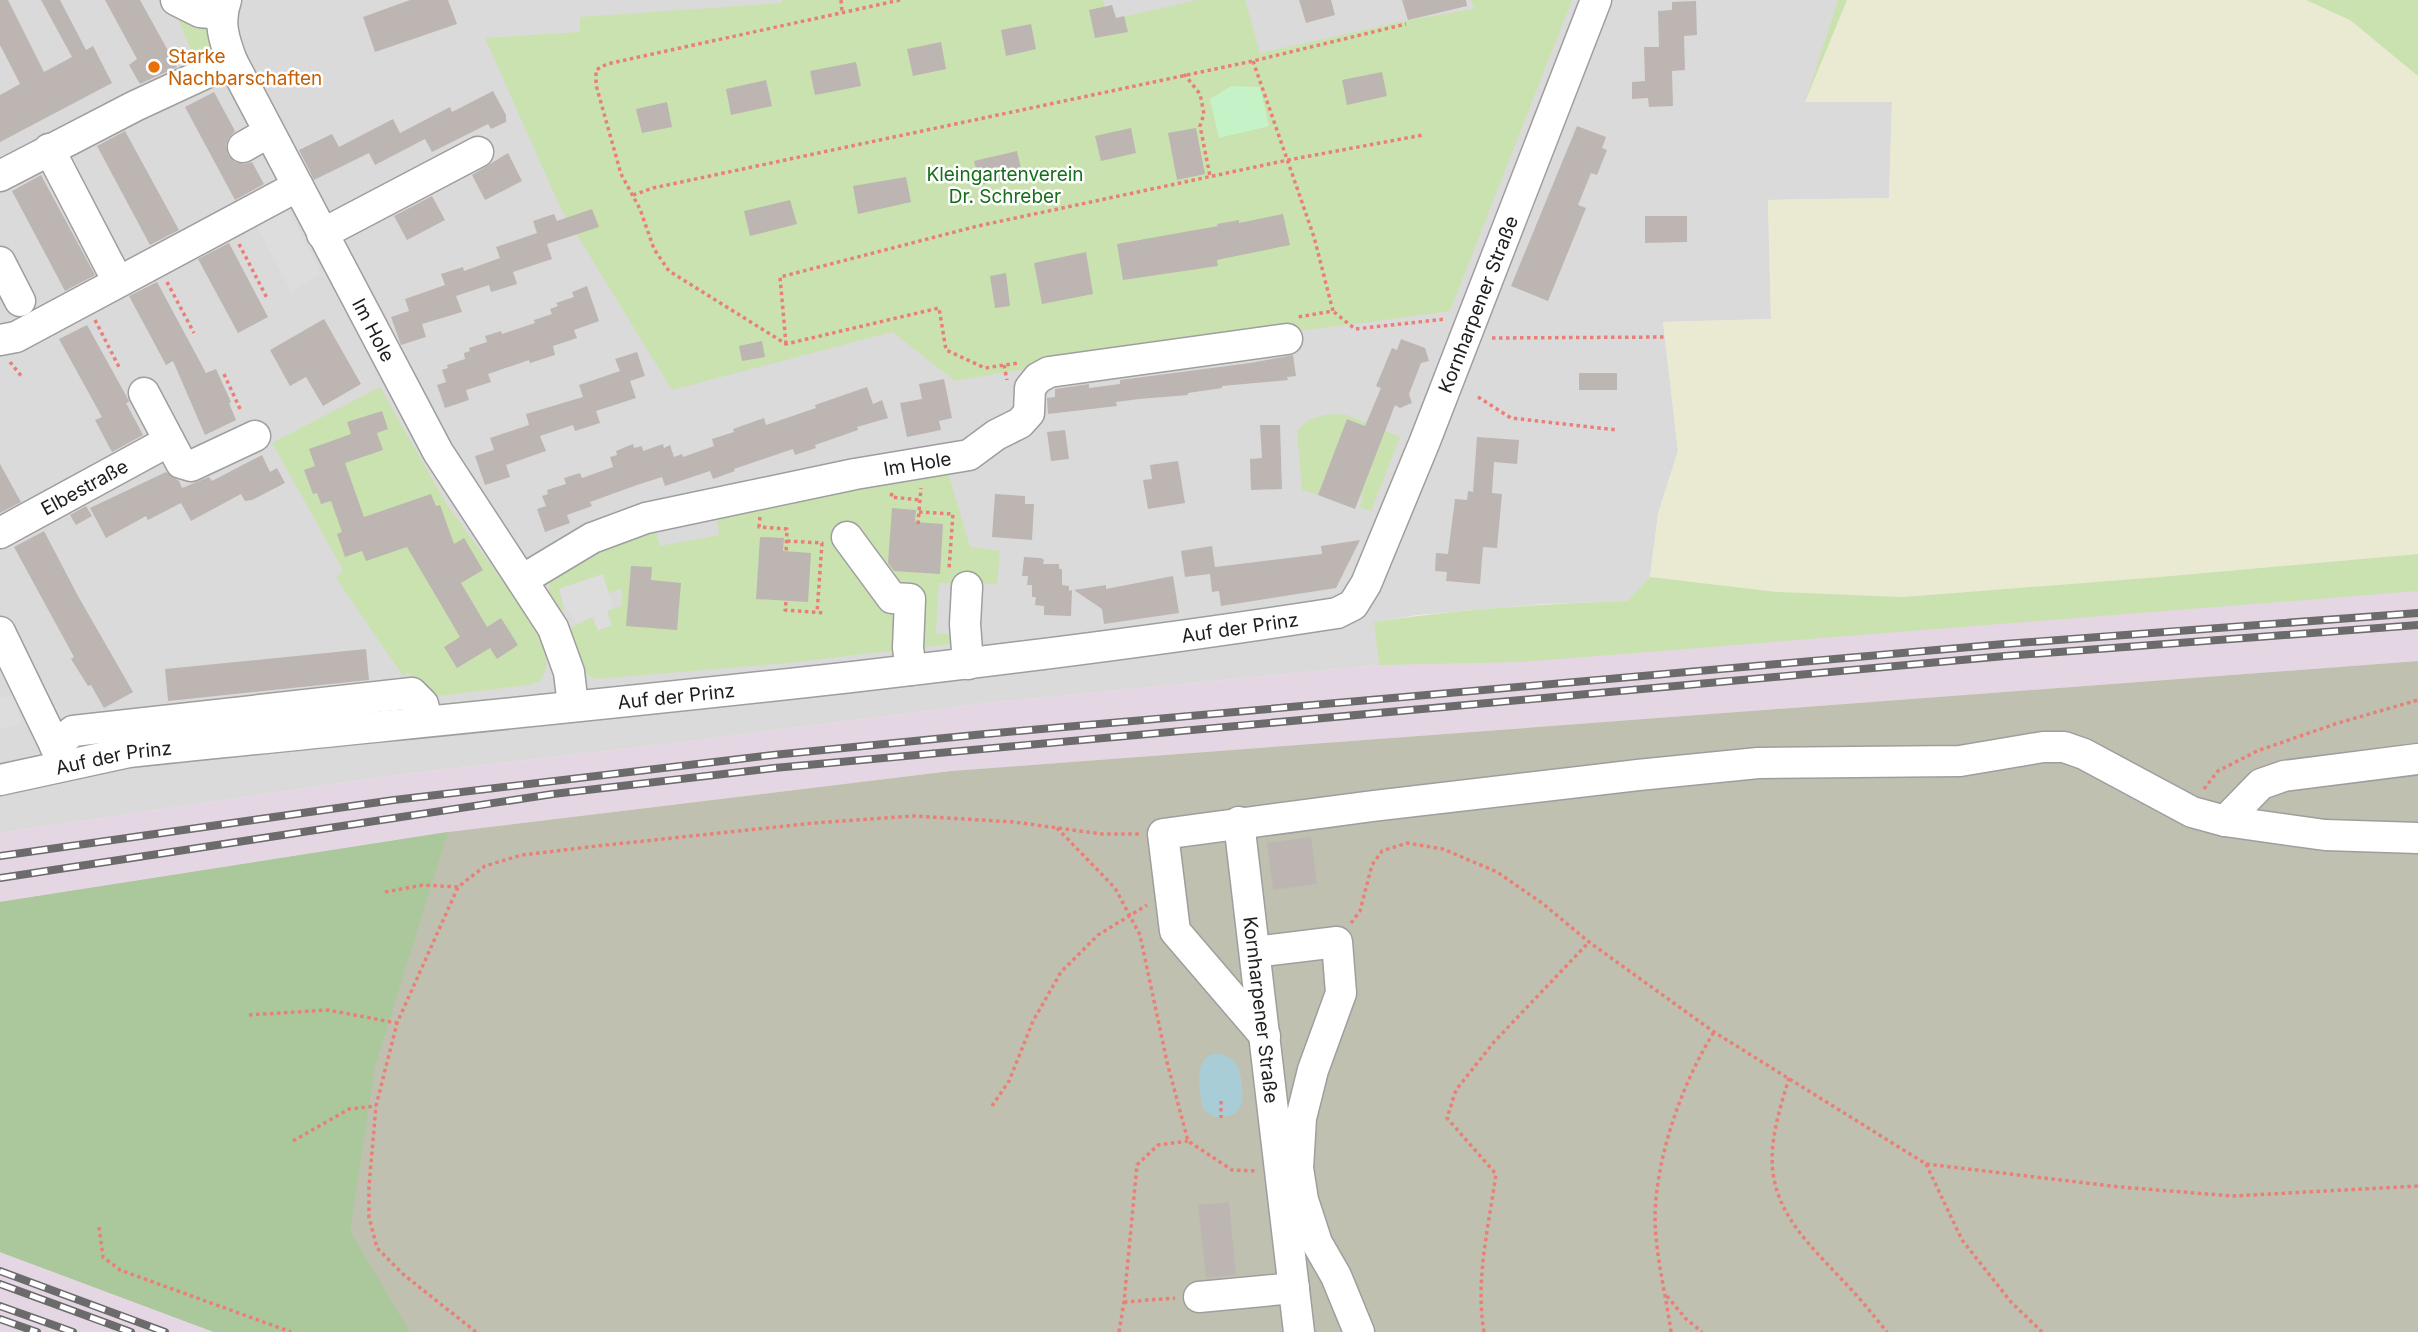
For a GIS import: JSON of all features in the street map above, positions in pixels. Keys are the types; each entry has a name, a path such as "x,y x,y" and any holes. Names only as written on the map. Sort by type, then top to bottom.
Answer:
{"street":[{"name":"Im Hole","path":"176,0 200,12 223,7 222,36 232,61 322,234 438,452 553,628 569,673 573,706"},
{"name":"Kornharpener Straße","path":"1353,605 1366,584 1469,330 1597,0"},
{"path":"0,176 49,149 232,61"},
{"path":"243,147 269,132"},
{"path":"49,149 114,274"},
{"path":"322,234 478,152"},
{"path":"0,340 16,337 298,186"},
{"path":"0,262 20,301"},
{"name":"Im Hole","path":"522,580 593,538 646,518 855,474 969,455 996,435 1020,424 1029,413 1030,388 1038,378 1049,372 1292,328"},
{"path":"144,393 181,463 191,467 248,424"},
{"name":"Elbestraße","path":"0,533 169,441"},
{"path":"847,537 892,598 910,599 908,648 911,670"},
{"path":"967,587 965,624 968,664"},
{"name":"Auf der Prinz","path":"0,780 60,755 129,752 968,664 1192,635 1337,612 1353,605"},
{"path":"0,632 60,755"},
{"path":"1265,1036 1175,931 1163,834 1373,806 1758,763 1960,761 2043,747 2064,747 2084,754 2192,812 2225,821 2325,835 2418,838"},
{"path":"2225,821 2261,784 2284,776 2418,760"},
{"name":"Kornharpener Straße","path":"1239,822 1299,1332"},
{"path":"1255,952 1337,942 1341,993 1313,1070 1301,1118 1298,1168 1303,1200 1317,1243 1336,1276 1359,1332"},
{"path":"1199,1297 1294,1288"}],"path":[{"path":"841,0 842,12"},
{"path":"900,0 607,64 596,70 596,85 621,174 633,195 654,249 669,271 786,344 939,308 946,350 985,368 1031,361"},
{"path":"633,195 653,188 1253,61 1406,24"},
{"path":"1253,61 1314,237 1334,311 1355,329 1453,318 1469,330 1665,337"},
{"path":"1184,75 1200,94 1204,114 1200,126 1210,176"},
{"path":"786,344 780,277 978,226 1288,160 1423,135"},
{"path":"228,224 267,298"},
{"path":"156,262 194,333"},
{"path":"85,300 120,369"},
{"path":"1292,328 1334,311"},
{"path":"224,374 248,424"},
{"path":"1478,397 1511,418 1617,430"},
{"path":"761,494 759,527 787,529 786,554"},
{"path":"918,524 920,496"},
{"path":"919,512 953,514 948,585 967,587"},
{"path":"787,541 822,543 817,612"},
{"path":"786,602 785,610 824,613"},
{"path":"2192,812 2205,787 2218,771 2236,760 2335,724 2418,700"},
{"path":"477,1332 404,1275 377,1248 369,1217 376,1106 397,1023 458,887 485,866 522,855 814,823 914,816 1014,822 1102,834 1163,834"},
{"path":"1056,828 1115,888 1140,935 1167,1062 1188,1141"},
{"path":"1337,942 1360,911 1371,864 1382,851 1407,843 1443,849 1497,872 1714,1032 1926,1164 2120,1187 2233,1196 2418,1186"},
{"path":"385,892 423,885 458,887"},
{"path":"992,1106 1009,1081 1033,1021 1061,972 1098,935 1170,892"},
{"path":"1484,1332 1483,1264 1496,1174 1447,1118 1456,1090 1486,1052 1589,942"},
{"path":"249,1015 328,1010 397,1023"},
{"path":"1671,1332 1658,1260 1655,1218 1659,1179 1685,1085 1714,1032"},
{"path":"1789,1078 1773,1143 1773,1171 1778,1196 1790,1221 1860,1298 1886,1332"},
{"path":"1221,1101 1221,1118"},
{"path":"293,1141 349,1108 376,1106"},
{"path":"1119,1332 1136,1165 1158,1145 1188,1141 1232,1170 1280,1170"},
{"path":"1926,1164 1962,1240 2011,1302 2042,1332"},
{"path":"99,1227 103,1256 120,1270 291,1332"},
{"path":"1666,1296 1685,1318 1702,1332"},
{"path":"1124,1302 1199,1297"}],"shaded area":[{"path":"0,0 1838,0 1806,102 1892,102 1889,198 1768,200 1771,319 1663,322 1678,451 1658,514 1650,577 1627,601 1543,604 1417,615 1375,622 1379,665 987,703 685,742 389,776 0,833"},
{"path":"1847,0 2306,0 2350,20 2418,76 2418,554 1903,597 1777,592 1650,577 1658,514 1678,451 1663,322 1771,319 1768,200 1889,198 1892,102 1805,102"},
{"path":"285,204 322,274 291,291 254,221"},
{"path":"603,574 613,608 607,611 612,625 598,630 593,617 577,623 565,609 559,589"},
{"path":"2418,589 2418,661 951,771 448,832 0,902 0,833 389,776 685,742 987,703 1379,665"},
{"path":"2418,661 2418,1332 214,1332 0,1252 0,902 448,832 951,771"},
{"path":"15,695 22,724 0,729 0,698"},
{"path":"0,1252 214,1332 0,1332"}],"green space":[{"name":"Kleingartenverein Dr. Schreber","path":"782,0 1103,0 1109,20 1197,0 1245,0 1260,53 1409,20 1474,9 1471,0 1572,0 1450,311 1144,350 955,381 892,332 672,390 561,209 485,38 580,32 580,17 782,3"},
{"path":"1838,0 1847,0 1805,102"},
{"path":"2306,0 2418,0 2418,76 2350,20"},
{"path":"174,10 209,22 211,52 198,66"},
{"path":"1231,86 1260,87 1269,126 1219,138 1210,99"},
{"path":"380,387 447,505 529,617 541,638 547,657 545,672 540,681 529,685 430,697 408,672 403,676 336,578 343,570 272,443"},
{"path":"1332,414 1347,415 1400,437 1371,511 1359,507 1363,497 1360,496 1384,433 1347,419 1318,495 1302,490 1297,432 1312,419"},
{"path":"948,472 970,547 1000,551 997,584 939,583 936,633 960,636 959,643 787,663 595,679 585,673 569,629 592,617 598,631 612,625 607,611 621,606 622,588 609,593 602,574 559,589 564,609 560,613 550,595 552,576 604,548 655,530 660,546 719,535 717,517"},
{"path":"2418,554 2418,591 1520,662 1379,665 1374,622 1500,608 1627,601 1650,577 1777,592 1903,597"},
{"path":"448,832 375,1067 350,1231 410,1332 214,1332 0,1252 0,902"}],"water":[{"path":"1213,1054 1227,1056 1235,1062 1240,1073 1241,1106 1230,1115 1215,1117 1203,1109 1200,1070 1207,1058"}],"building":[{"path":"0,0 8,0 44,72 72,57 41,0 60,0 86,50 93,46 112,83 0,142 0,95 20,84 0,45"},
{"path":"105,0 140,0 177,67 140,84 129,65 137,59"},
{"path":"410,0 448,0 457,24 375,52 363,17"},
{"path":"1299,0 1331,0 1335,15 1306,23"},
{"path":"1402,0 1466,0 1467,6 1408,20"},
{"path":"1696,1 1697,35 1684,36 1685,70 1672,71 1673,106 1649,107 1648,98 1632,99 1632,82 1645,81 1644,47 1659,47 1658,11 1672,10 1672,2"},
{"path":"1112,5 1116,18 1124,16 1128,32 1095,38 1089,10"},
{"path":"1031,24 1036,49 1006,56 1001,30"},
{"path":"941,42 946,69 913,76 907,49"},
{"path":"856,62 861,86 815,95 810,71"},
{"path":"1382,72 1387,96 1347,105 1342,80"},
{"path":"766,80 772,106 731,115 726,89"},
{"path":"493,91 506,115 506,122 491,129 488,124 432,152 425,139 375,165 369,153 314,180 299,150 332,134 339,147 393,119 400,133 450,107 452,112"},
{"path":"214,92 235,131 228,139 228,155 235,162 252,162 264,184 235,200 185,107"},
{"path":"667,102 672,127 642,133 636,109"},
{"path":"1577,126 1606,137 1602,148 1607,150 1597,175 1591,173 1578,205 1586,208 1548,301 1511,286"},
{"path":"1131,128 1136,153 1101,161 1095,136"},
{"path":"1196,128 1205,174 1177,180 1168,133"},
{"path":"125,131 179,230 150,245 97,146"},
{"path":"1017,151 1023,177 980,185 974,161"},
{"path":"508,153 522,181 485,200 472,175"},
{"path":"41,175 95,275 65,291 12,191"},
{"path":"906,177 911,202 858,214 853,186"},
{"path":"432,196 445,220 407,240 394,216"},
{"path":"790,200 797,224 750,236 744,211"},
{"path":"592,209 599,227 547,244 552,259 513,272 517,284 491,292 489,285 456,296 462,312 422,324 426,337 401,345 391,317 409,311 405,299 445,285 441,274 463,267 464,271 500,258 496,247 537,233 533,221 554,214 557,221"},
{"path":"1283,214 1290,245 1217,260 1218,266 1123,280 1117,244"},
{"path":"1645,216 1687,216 1687,242 1645,243"},
{"path":"229,243 268,317 238,333 198,259"},
{"path":"1086,252 1093,294 1042,304 1034,263"},
{"path":"1006,273 1010,306 995,308 990,276"},
{"path":"157,282 206,373 216,369 231,402 229,403 236,420 205,435 173,361 166,365 129,296"},
{"path":"587,286 599,321 574,330 577,338 553,346 555,355 530,363 529,360 488,374 491,382 466,390 469,400 445,408 437,385 446,382 442,370 448,368 447,365 465,359 464,353 470,351 469,348 487,342 485,336 501,331 502,334 552,314 550,309 558,306 556,303 574,297 572,292"},
{"path":"324,319 361,384 323,406 306,377 290,386 270,350"},
{"path":"87,325 128,399 129,402 126,403 143,435 112,452 95,420 102,417 59,339"},
{"path":"1401,339 1425,348 1429,361 1421,363 1409,394 1412,403 1400,408 1395,405 1355,509 1318,495 1347,419 1365,426 1381,388 1376,386 1392,348 1397,350"},
{"path":"762,341 765,357 742,361 739,346"},
{"path":"637,352 645,376 630,381 636,398 596,411 600,423 575,431 573,425 540,436 546,451 506,465 510,477 485,485 475,456 494,450 490,438 529,425 526,414 583,397 579,385 620,371 615,359"},
{"path":"1293,355 1296,376 1287,377 1288,380 1222,386 1188,395 1116,402 1117,406 1048,414 1047,398 1055,397 1055,389 1089,384 1089,388 1120,384 1120,380"},
{"path":"1579,373 1617,373 1617,390 1579,390"},
{"path":"944,379 952,418 939,421 941,430 907,437 900,403 922,399 919,384"},
{"path":"867,387 873,404 882,400 888,418 857,427 858,430 815,445 816,448 795,455 793,449 713,479 710,471 665,486 662,477 637,485 590,502 592,506 567,515 570,523 545,532 537,509 546,506 542,496 548,494 547,490 566,484 564,478 580,473 582,478 613,467 610,457 617,455 616,451 633,444 634,448 642,446 643,451 663,444 664,448 670,445 674,457 682,454 683,457 714,446 712,439 734,432 733,429 764,418 766,425"},
{"path":"382,411 388,429 377,433 383,450 345,463 364,517 431,494 436,506 440,505 454,544 464,538 483,570 461,583 487,627 501,618 518,645 497,659 490,648 457,668 444,647 460,637 407,547 366,561 362,551 345,557 337,534 342,532 331,501 321,504 317,493 313,494 304,470 315,466 309,449 351,434 347,422"},
{"path":"1260,425 1280,425 1282,489 1251,490 1250,459 1262,458"},
{"path":"1065,430 1069,459 1051,461 1047,432"},
{"path":"1477,437 1519,440 1517,464 1494,462 1492,493 1502,494 1497,548 1483,547 1480,584 1446,581 1447,572 1435,571 1436,553 1448,554 1455,499 1467,500 1468,491 1473,492"},
{"path":"262,455 270,472 277,468 285,483 252,500 245,501 241,494 191,521 181,503 148,520 146,516 106,538 90,508 166,472 179,481 182,488 209,477 212,481"},
{"path":"1178,461 1185,503 1148,509 1143,480 1152,479 1150,465"},
{"path":"0,464 21,502 0,513"},
{"path":"995,494 1025,496 1025,504 1034,504 1032,540 992,537"},
{"path":"86,506 92,516 76,525 70,515"},
{"path":"892,508 916,510 915,522 943,524 940,574 894,571 888,563"},
{"path":"44,531 133,692 104,708 71,659 74,657 14,547"},
{"path":"760,537 784,538 783,551 811,553 808,602 756,599"},
{"path":"1360,540 1336,588 1221,606 1219,591 1212,592 1210,574 1185,577 1181,551 1212,546 1215,567 1322,554 1321,546"},
{"path":"1024,557 1041,558 1044,560 1043,564 1059,564 1059,569 1062,569 1062,585 1069,586 1069,591 1072,590 1071,616 1044,615 1044,606 1035,605 1036,597 1032,597 1032,585 1027,585 1028,576 1022,576"},
{"path":"631,566 652,567 651,580 681,583 677,630 626,626"},
{"path":"1173,576 1179,613 1104,624 1102,609 1074,590 1106,585 1106,589"},
{"path":"366,649 369,680 168,701 165,669"},
{"path":"1311,837 1317,884 1273,890 1267,843"},
{"path":"1229,1202 1236,1275 1206,1278 1198,1205"}],"railway":[{"path":"0,856 394,800 773,755 2004,644 2418,613"},
{"path":"0,878 553,794 774,768 2005,656 2418,625"},
{"path":"0,1271 165,1332"},
{"path":"0,1284 131,1332"},
{"path":"0,1306 73,1332"},
{"path":"0,1319 37,1332"}],"place":[{"name":"Starke Nachbarschaften","path":"154,67"}]}
